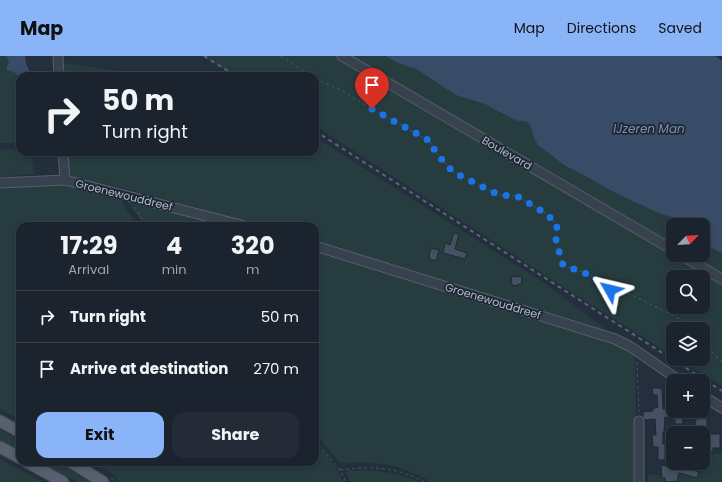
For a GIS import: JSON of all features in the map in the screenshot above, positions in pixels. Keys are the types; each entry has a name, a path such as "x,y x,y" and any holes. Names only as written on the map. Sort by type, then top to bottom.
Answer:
{"main road":[{"path":"0,421 16,430"},
{"path":"0,447 16,456"},
{"path":"34,466 63,482"},
{"path":"77,466 103,482"}],"street":[{"path":"58,56 59,72"},
{"name":"Boulevard","path":"342,56 666,246"},
{"path":"64,156 65,180"},
{"name":"Groenewouddreef","path":"0,183 65,180 229,222"},
{"name":"Groenewouddreef","path":"319,247 615,339 631,347 670,374"},
{"path":"693,262 722,279"},
{"path":"710,400 722,408"},
{"path":"639,421 640,482"}],"path":[{"path":"281,56 305,72"},
{"path":"319,80 340,90 430,141 436,153 453,172 499,195 517,196 545,213 557,224 556,241 563,265 590,275 610,290 632,295 678,318 682,322"},
{"path":"130,197 144,222"},
{"path":"710,350 722,362"},
{"path":"637,351 639,421"},
{"path":"319,445 340,470 346,482"},
{"path":"340,470 361,468 391,469 424,482"}],"green space":[{"path":"0,56 6,56 16,73 16,143 0,143"},
{"path":"204,56 336,56 666,250 666,262 686,262 700,270 666,270 666,314 710,314 710,276 722,283 722,386 710,379 710,374 702,374 689,366 710,366 710,322 666,322 666,352 319,129 319,72 229,72"},
{"path":"351,56 385,56 398,63 416,69 432,80 472,101 487,105 519,121 527,122 530,125 535,140 549,154 564,165 587,178 677,218 666,218 666,242"},
{"path":"59,62 123,72 60,72"},
{"path":"319,140 546,284 613,335 605,331 566,319 319,245 319,222 242,222 120,187 65,175 64,156 319,156"},
{"path":"16,148 16,156 31,156 34,174 0,177 0,150"},
{"path":"52,184 80,185 115,192 135,222 16,222 16,418 0,409 0,186"},
{"path":"124,195 224,222 142,222"},
{"path":"710,246 722,253 722,275 700,262 710,262"},
{"path":"319,250 610,341 635,355 637,482 431,482 401,468 383,464 340,463 319,438"},
{"path":"0,429 16,439 16,449 0,440"},
{"path":"319,446 332,462 344,482 121,482 113,477 118,478 99,466 319,466"},
{"path":"710,454 722,454 722,482 648,482 648,475 668,476 668,470 710,470"},
{"path":"0,459 42,482 0,482"},
{"path":"47,466 64,466 90,482 77,482"},
{"path":"350,470 393,473 418,482 351,482 346,472"}],"water":[{"path":"6,56 25,56 26,64 30,72 16,73 7,70 9,62"},
{"name":"IJzeren Man","path":"385,56 715,56 722,61 722,253 710,246 710,218 675,218 661,214 620,195 564,165 538,145 530,125 527,122 513,119 487,105 456,95 416,69 398,63"}],"building":[{"path":"454,233 459,234 455,249 467,253 465,259 443,253 445,243 450,245"},
{"path":"431,248 439,250 436,261 430,259 429,256"},
{"path":"512,276 522,277 521,285 512,285"},
{"path":"652,388 662,389 663,409 666,409 663,432 665,460 658,460 658,447 653,447 652,435 656,435 655,419 645,420 643,417 643,412 653,411 652,409 658,407 657,395 653,395"},
{"path":"675,418 683,418 683,424 675,424"},
{"path":"707,418 707,426 696,426 696,419"},
{"path":"710,434 720,434 720,448 713,448 713,452 710,452"},
{"path":"661,465 666,466 666,470 692,470 699,472 697,478 679,473 677,481 665,482 665,478 662,478"}],"railway":[{"path":"204,56 230,72"},
{"path":"319,134 722,391"}],"route":[{"path":"372,109 430,141 436,153 453,172 499,195 517,196 545,213 557,224 556,241 563,265 590,275 610,290"}]}
